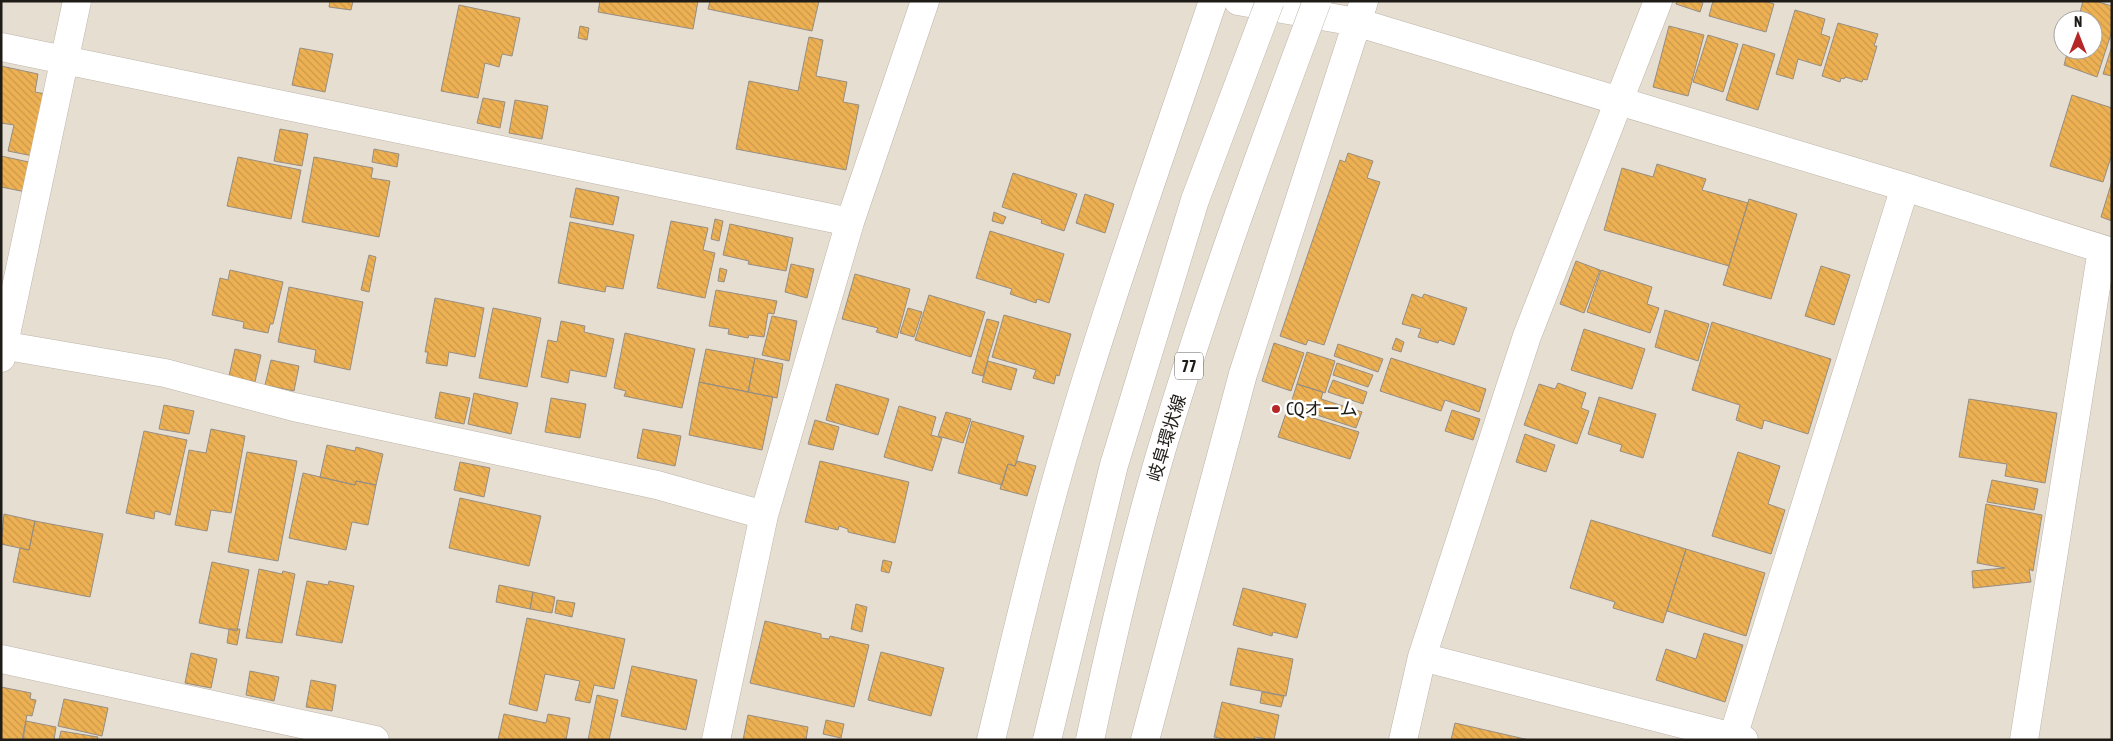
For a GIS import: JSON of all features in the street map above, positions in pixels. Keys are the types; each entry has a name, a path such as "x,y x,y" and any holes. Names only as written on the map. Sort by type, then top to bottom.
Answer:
{"street":[{"path":"77,1 2,349 165,373 294,407 657,485 764,515"},
{"path":"716,740 764,515 850,222 925,1"},
{"path":"991,740 1066,445 1115,286 1213,1"},
{"path":"1238,1 1360,12 1620,101 2107,250 2024,740"},
{"name":"77","path":"1046,740 1114,465 1196,200 1270,1"},
{"name":"岐阜環状線","path":"1090,740 1112,639 1163,446 1242,202 1317,1"},
{"path":"1403,740 1422,657 1527,336 1658,1"},
{"path":"1145,740 1243,374 1360,12"},
{"path":"1,47 850,222"},
{"path":"1422,657 1738,738 1905,187"},
{"path":"1,659 375,740"}],"building":[{"path":"330,1 353,1 351,10 329,7"},
{"path":"600,1 698,1 693,29 598,12"},
{"path":"710,1 819,1 812,31 708,9"},
{"path":"1677,1 1698,1 1703,3 1700,12 1676,4"},
{"path":"1713,1 1764,1 1774,4 1766,32 1709,16"},
{"path":"2083,1 2095,1 2112,6 2112,31 2103,59 2103,10 2081,10"},
{"path":"459,5 520,18 512,56 502,54 499,67 485,63 478,98 441,91"},
{"path":"1795,10 1825,19 1821,34 1830,37 1821,66 1798,59 1793,79 1776,74"},
{"path":"1838,23 1878,34 1874,46 1877,46 1867,80 1863,79 1862,82 1845,77 1844,79 1841,78 1840,82 1822,76"},
{"path":"580,26 589,28 587,40 578,38"},
{"path":"1669,26 1704,35 1688,96 1653,87"},
{"path":"1708,35 1738,44 1723,92 1693,82"},
{"path":"809,37 823,40 816,76 847,82 843,102 859,105 846,170 736,149 749,81 798,91"},
{"path":"1743,44 1775,54 1758,110 1726,100"},
{"path":"2112,46 2112,76 2103,74"},
{"path":"300,48 333,54 325,92 292,85"},
{"path":"2065,60 2103,60 2097,77 2064,65"},
{"path":"1,66 38,74 35,92 46,94 33,156 8,151 14,125 1,123"},
{"path":"2072,95 2112,108 2112,154 2103,182 2050,166"},
{"path":"483,98 505,102 500,128 477,123"},
{"path":"515,100 548,106 542,139 509,133"},
{"path":"280,129 308,134 302,166 274,161"},
{"path":"374,149 399,154 397,167 372,162"},
{"path":"1348,153 1373,161 1367,178 1380,182 1324,345 1308,340 1306,345 1280,336 1340,160 1345,162"},
{"path":"1,156 38,164 31,193 1,187"},
{"path":"238,157 301,170 291,219 227,206"},
{"path":"314,157 373,168 371,178 390,181 379,237 302,222"},
{"path":"1657,164 1706,179 1702,190 1748,203 1729,266 1604,230 1622,168 1653,177"},
{"path":"1013,173 1077,194 1064,231 1041,223 1042,220 1002,207"},
{"path":"2112,181 2112,221 2101,217"},
{"path":"576,188 619,197 613,225 570,217"},
{"path":"1085,194 1114,204 1105,233 1076,223"},
{"path":"1749,199 1797,214 1771,299 1723,285"},
{"path":"994,212 1006,217 1003,224 992,221"},
{"path":"715,219 723,221 719,241 711,239"},
{"path":"671,221 708,228 703,250 715,253 705,298 657,288"},
{"path":"570,222 634,235 623,289 606,286 605,292 558,283"},
{"path":"730,224 793,238 786,271 748,264 749,261 723,255"},
{"path":"990,231 1064,254 1049,303 1037,299 1036,303 1010,294 1012,289 976,278"},
{"path":"369,255 376,257 369,292 361,290"},
{"path":"1576,261 1600,270 1584,313 1560,304"},
{"path":"791,264 814,269 807,298 785,292"},
{"path":"1821,266 1850,275 1834,325 1805,316"},
{"path":"720,268 727,270 724,282 718,281"},
{"path":"230,270 283,282 273,324 270,324 268,333 243,328 244,322 212,315 220,278 228,280"},
{"path":"1601,270 1652,287 1647,304 1659,308 1650,333 1587,312"},
{"path":"855,274 910,289 897,338 876,332 878,328 842,319"},
{"path":"289,287 363,302 350,370 314,362 316,350 278,342"},
{"path":"716,290 777,301 774,314 768,313 764,337 749,335 748,338 728,334 729,329 709,326"},
{"path":"1412,294 1422,298 1424,294 1467,308 1454,345 1439,340 1438,343 1418,337 1421,329 1402,324"},
{"path":"929,295 985,312 971,357 915,340"},
{"path":"435,298 484,308 475,357 449,352 447,366 426,363 428,352 425,352"},
{"path":"493,308 541,318 527,387 479,378"},
{"path":"908,308 922,312 914,337 900,333"},
{"path":"1665,310 1709,324 1698,361 1655,347"},
{"path":"1004,315 1071,334 1059,376 1056,375 1054,384 1033,378 1036,370 992,357"},
{"path":"772,316 797,321 789,361 762,355"},
{"path":"987,319 999,322 983,376 972,373"},
{"path":"561,321 585,326 584,332 614,339 606,377 570,370 568,383 541,377 548,340 557,342"},
{"path":"1712,322 1831,359 1808,434 1764,420 1762,429 1736,420 1740,405 1692,390"},
{"path":"1584,329 1645,349 1632,389 1571,370"},
{"path":"625,333 695,349 682,408 624,396 626,391 614,388"},
{"path":"1396,338 1404,342 1401,352 1392,349"},
{"path":"1274,343 1304,353 1291,391 1262,381"},
{"path":"1338,344 1383,359 1378,372 1334,356"},
{"path":"235,349 261,355 255,382 229,376"},
{"path":"706,349 755,358 748,392 699,382"},
{"path":"1307,352 1335,361 1325,393 1297,384"},
{"path":"755,358 783,364 777,398 748,392"},
{"path":"1391,358 1486,389 1479,412 1445,400 1441,411 1380,391"},
{"path":"271,360 299,366 294,391 265,385"},
{"path":"988,361 1017,369 1011,390 982,382"},
{"path":"1337,363 1373,375 1368,387 1333,375"},
{"path":"1333,380 1367,392 1363,404 1328,392"},
{"path":"699,382 773,397 762,450 689,435"},
{"path":"1558,383 1586,393 1581,408 1589,411 1577,444 1524,425 1539,384 1555,389"},
{"path":"836,384 889,399 878,435 826,420"},
{"path":"1297,384 1323,392 1321,399 1362,412 1356,428 1290,406"},
{"path":"440,392 470,398 464,424 435,418"},
{"path":"474,393 518,403 511,434 468,424"},
{"path":"1599,397 1656,414 1643,458 1620,451 1622,445 1588,434"},
{"path":"551,398 586,404 580,438 545,432"},
{"path":"1969,399 2057,413 2045,483 2005,476 2007,464 1959,457"},
{"path":"164,405 194,411 189,434 159,429"},
{"path":"899,406 936,417 931,435 942,438 932,471 884,457"},
{"path":"1287,410 1359,432 1350,459 1278,437"},
{"path":"1452,410 1480,419 1473,440 1445,431"},
{"path":"946,412 971,419 963,443 938,436"},
{"path":"815,420 839,427 833,450 808,444"},
{"path":"972,421 1024,436 1015,466 1008,464 1002,485 958,473"},
{"path":"211,429 245,436 231,513 211,510 207,531 175,525 189,450 206,453"},
{"path":"643,429 681,436 675,466 637,458"},
{"path":"144,431 187,440 170,515 155,511 154,519 126,513"},
{"path":"1525,434 1555,445 1546,472 1516,462"},
{"path":"327,445 355,451 356,447 383,454 376,485 356,481 355,485 320,477"},
{"path":"247,452 297,461 278,561 228,552"},
{"path":"1738,452 1780,466 1768,504 1785,510 1771,554 1712,536"},
{"path":"820,461 909,482 895,543 848,532 848,529 839,526 838,530 805,522"},
{"path":"1017,461 1036,466 1027,496 1000,489 1008,464 1015,466"},
{"path":"460,462 490,468 484,497 454,490"},
{"path":"303,473 355,485 356,481 376,485 368,525 352,522 346,550 289,538"},
{"path":"1992,480 2038,489 2034,510 1987,502"},
{"path":"460,498 541,516 529,566 449,548"},
{"path":"1986,504 2042,515 2033,571 2029,569 2031,582 1973,588 1972,571 2005,568 1977,563"},
{"path":"4,514 35,521 29,550 1,544"},
{"path":"1591,520 1686,549 1663,623 1613,608 1615,602 1570,588"},
{"path":"35,521 103,534 90,597 13,582 20,548 29,550"},
{"path":"1686,549 1765,573 1746,636 1667,611"},
{"path":"883,560 892,562 889,573 881,571"},
{"path":"212,562 249,570 237,631 199,623"},
{"path":"259,569 282,574 283,571 295,574 282,643 246,638"},
{"path":"307,581 328,585 329,581 354,586 342,643 296,635"},
{"path":"499,585 533,592 530,609 496,602"},
{"path":"1243,588 1306,604 1297,638 1273,632 1272,636 1233,625"},
{"path":"533,592 555,597 552,613 530,609"},
{"path":"557,600 575,603 572,617 555,613"},
{"path":"856,604 867,607 862,632 851,629"},
{"path":"527,618 625,639 614,689 594,685 590,703 575,700 580,681 545,674 537,711 509,704"},
{"path":"765,621 821,634 821,638 829,639 830,636 869,645 854,707 750,683"},
{"path":"229,629 240,629 237,645 227,643"},
{"path":"1704,633 1743,645 1725,702 1656,680 1666,649 1696,659"},
{"path":"1238,648 1293,659 1286,696 1230,685"},
{"path":"881,652 944,668 931,716 868,700"},
{"path":"191,653 217,659 211,688 185,683"},
{"path":"632,666 697,680 686,730 621,716"},
{"path":"250,671 279,677 274,701 246,695"},
{"path":"311,680 336,685 332,711 306,707"},
{"path":"1,687 31,693 30,699 36,700 32,716 27,715 22,740 1,740"},
{"path":"1262,692 1284,696 1281,707 1260,703"},
{"path":"597,695 618,700 609,740 588,740"},
{"path":"64,699 108,708 102,736 58,726"},
{"path":"1222,702 1279,715 1274,740 1255,737 1254,740 1228,740 1214,737"},
{"path":"504,714 546,723 548,714 570,718 566,740 498,740"},
{"path":"748,715 808,727 806,740 743,740"},
{"path":"826,720 844,724 841,738 823,734"},
{"path":"26,721 56,727 54,740 23,740"},
{"path":"1455,723 1529,740 1451,740"},
{"path":"61,731 98,737 97,740 59,740"}],"place":[{"name":"CQオーム","path":"1276,409"}]}
